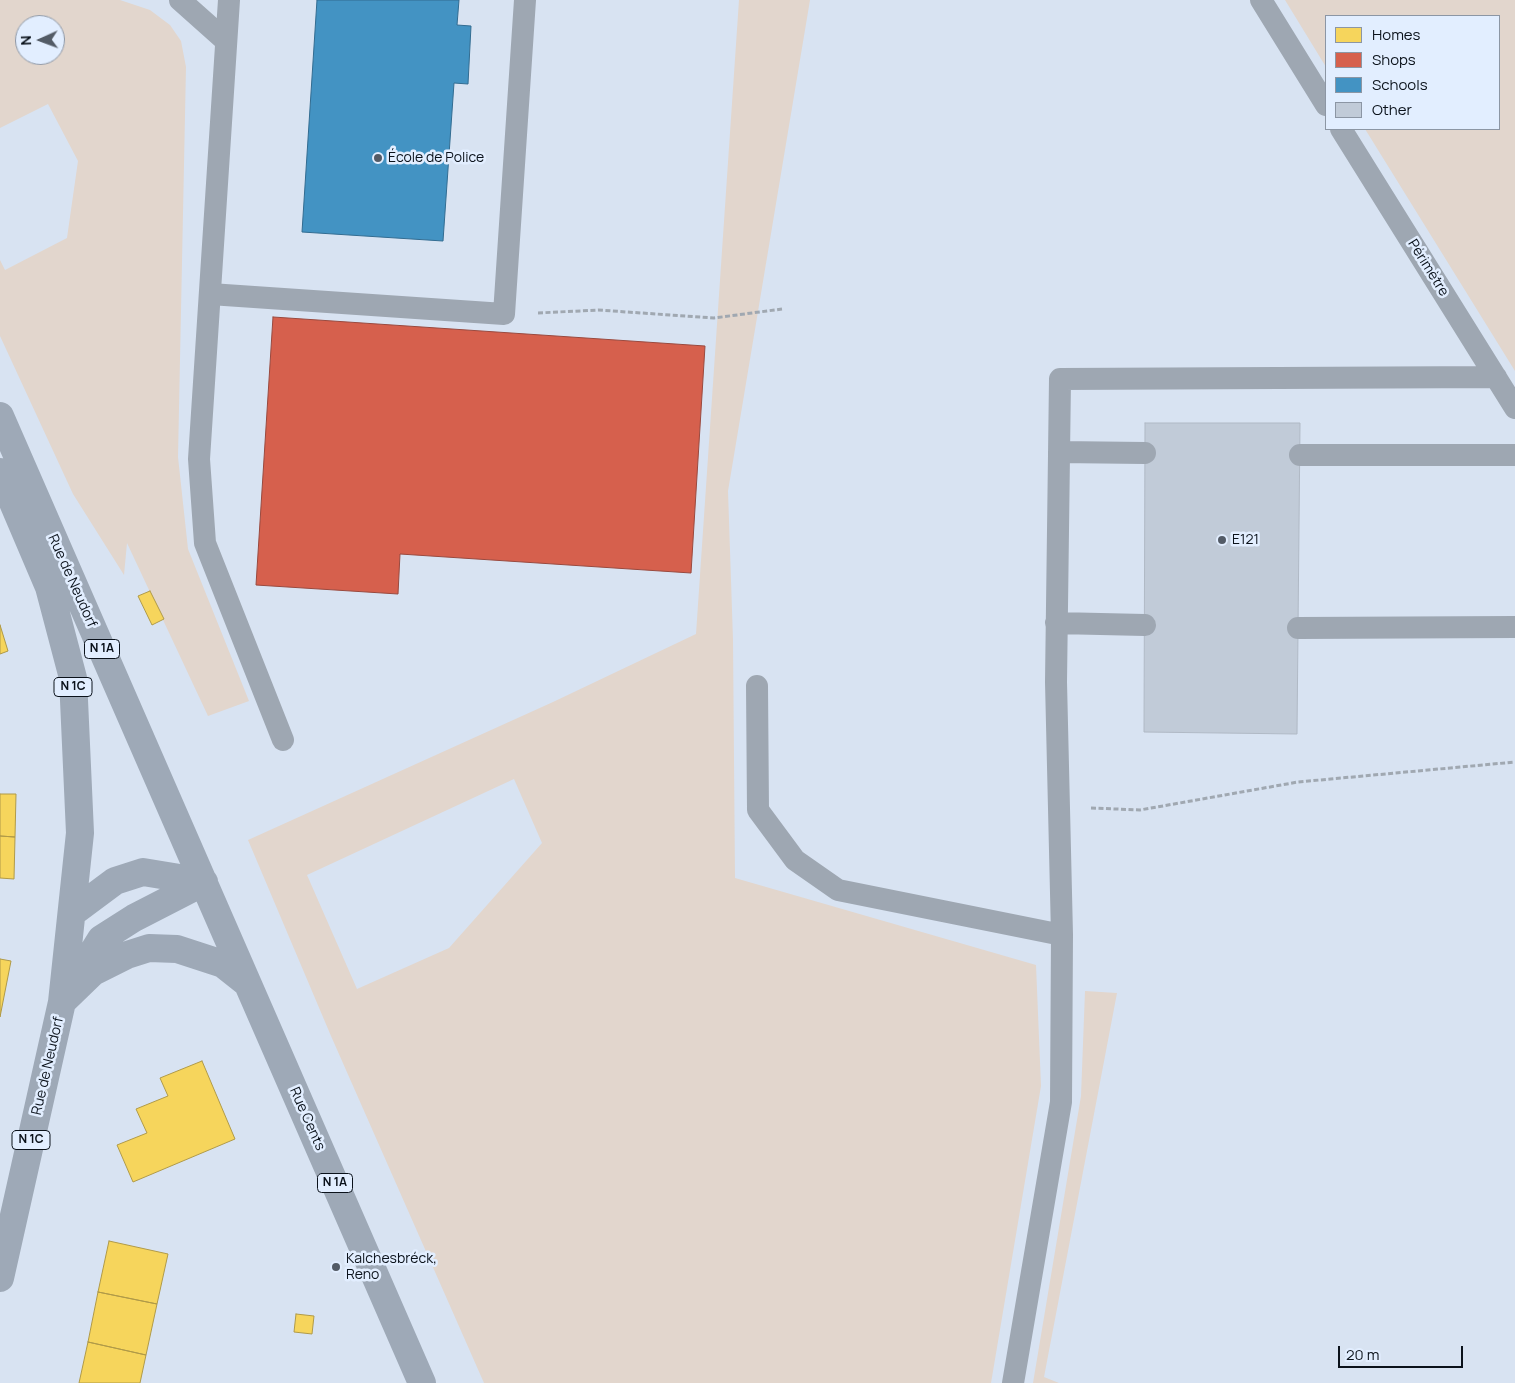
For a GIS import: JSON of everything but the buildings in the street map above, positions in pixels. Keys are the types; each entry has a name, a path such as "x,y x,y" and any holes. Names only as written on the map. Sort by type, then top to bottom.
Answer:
{"main road":[{"name":"Rue de Neudorf","path":"0,416 204,882 134,918 101,939 62,1002"},
{"name":"Rue de Neudorf","path":"0,472 49,587 73,678 80,833 62,1002 0,1278"},
{"path":"72,913 115,881 144,872 204,882"},
{"name":"Rue Cents","path":"204,882 422,1383"},
{"name":"Rue de Neudorf","path":"62,1002 93,972 127,955 149,948 177,949 222,964 248,984"}],"lane":[{"path":"180,0 226,41"},
{"path":"229,0 199,459 205,543 283,740"},
{"path":"210,294 504,314 525,0"},
{"path":"1261,0 1325,103"},
{"name":"Périmètre","path":"1342,130 1515,408"},
{"path":"1013,1383 1061,1102 1062,935 1058,808 1056,623 1060,380 1496,377"},
{"path":"1059,452 1145,453"},
{"path":"1300,455 1515,456"},
{"path":"1056,623 1145,626"},
{"path":"1298,628 1515,627"},
{"path":"757,686 758,810 796,860 838,890 1062,935"}],"path":[{"path":"504,314 598,310 714,318 782,309"},
{"path":"1058,808 1140,810 1298,782 1515,762"}],"shaded area":[{"path":"0,0 120,0 150,10 170,25 181,41 186,67 178,457 188,549 249,701 208,716 127,543 124,575 73,494 0,336 0,260 5,270 67,238 78,161 48,104 0,128"},
{"path":"739,0 810,0 728,491 733,640 735,878 1036,965 1041,1086 991,1383 484,1383 331,1036 248,840 553,702 696,634","holes":["514,779 542,843 449,948 357,989 307,875"]},
{"path":"1285,0 1515,0 1515,371 1366,130 1500,130 1500,15 1325,15 1325,65"},
{"path":"1085,991 1117,993 1044,1377 1059,1383 1033,1383 1081,1096"}],"place":[{"name":"École de Police","path":"378,158"},
{"name":"E121","path":"1222,540"},
{"name":"Kalchesbréck, Reno","path":"336,1267"}]}
